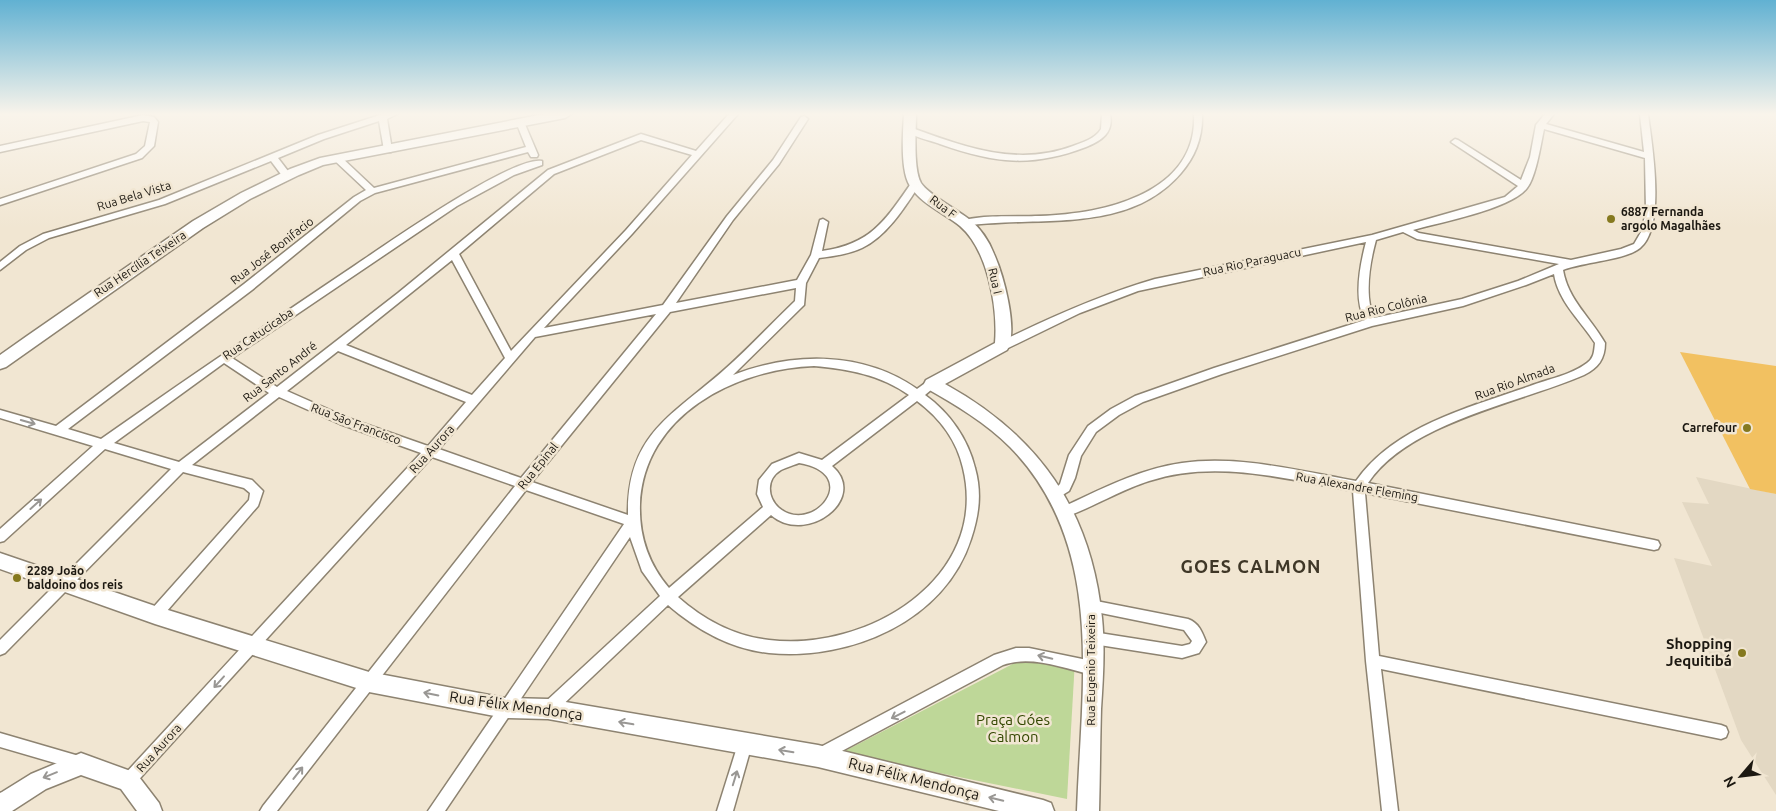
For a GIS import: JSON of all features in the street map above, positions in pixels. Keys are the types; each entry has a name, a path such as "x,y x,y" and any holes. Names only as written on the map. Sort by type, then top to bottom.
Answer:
{"main road":[{"path":"286,175 320,162 376,152"},
{"name":"Rua Félix Mendonça","path":"0,561 155,615 369,682 505,708 548,709 818,756 1043,811"}],"street":[{"path":"0,202 129,160 147,152"},
{"name":"Rua Bela Vista","path":"0,267 23,248 46,236 162,202 287,152"},
{"name":"Rua José Bonifacio","path":"57,431 248,287 357,199 372,191 520,152"},
{"path":"533,152 539,163 551,172"},
{"name":"Rua Santo André","path":"0,649 181,467 454,254 551,172 602,152"},
{"name":"Rua Santo André","path":"691,152 698,154"},
{"name":"Rua Epinal","path":"268,811 523,484 666,309 730,218 783,152"},
{"path":"816,255 860,246 875,234 916,184 909,152"},
{"path":"975,152 1014,160 1033,159 1065,152"},
{"name":"Rua F","path":"916,184 936,203 965,223 994,218 1049,219 1130,205 1144,199 1176,173 1190,152"},
{"path":"1471,152 1524,186 1535,152"},
{"path":"1634,152 1649,156"},
{"name":"Rua Rio Colônia","path":"1056,494 1070,478 1075,455 1092,429 1115,412 1139,399 1218,371 1370,322 1463,302 1522,283 1571,263 1623,252 1637,246 1646,232 1651,212 1649,152"},
{"name":"Rua Aurora","path":"128,781 430,451 510,358 629,232 698,154"},
{"path":"273,158 286,175"},
{"path":"337,158 372,191"},
{"name":"Rua Catucicaba","path":"0,537 103,444 224,358 454,204 511,173 539,163"},
{"name":"Rua Hercília Teixeira","path":"0,363 213,215 286,175"},
{"name":"Rua Rio Paraguacu","path":"925,389 1002,346 1087,304 1123,291 1372,238 1508,199 1524,186"},
{"path":"707,391 741,375 778,365 815,362 861,368 925,389 960,441 971,470 974,502 969,535 954,567 930,596 898,620 860,638 818,647 774,647 734,638 697,621 668,597 650,574 639,549 633,522 634,495 643,460 658,434 684,408 707,391 800,302 801,283 816,255 823,222"},
{"name":"Rua I","path":"965,223 977,236 987,253 994,275 1004,323 1002,346"},
{"path":"1403,228 1417,236 1571,263"},
{"path":"1370,322 1365,310 1364,294 1369,247 1372,238"},
{"path":"454,254 510,358"},
{"name":"Rua Rio Almada","path":"1359,487 1364,477 1374,466 1410,439 1433,427 1567,378 1591,366 1597,360 1600,352 1600,343 1566,295 1558,280 1558,269"},
{"path":"532,334 801,283"},
{"path":"336,346 474,401"},
{"name":"Rua São Francisco","path":"224,358 277,392 344,421 633,522"},
{"path":"824,464 925,389"},
{"name":"Rua Eugenio Teixeira","path":"925,389 989,419 1016,443 1039,469 1056,494 1065,512 1082,560 1091,606 1093,638 1088,811"},
{"path":"0,414 181,467 248,484 257,491 254,502 155,615"},
{"path":"799,458 812,459 824,464 832,472 837,486 833,502 826,511 815,517 803,520 784,518 769,509 763,499 762,487 766,476 775,467 786,461 799,458"},
{"name":"Rua Alexandre Fleming","path":"1065,512 1116,487 1181,468 1215,466 1286,474 1359,487 1654,546"},
{"path":"1359,487 1373,661 1390,811"},
{"path":"548,709 668,597 769,509"},
{"path":"436,811 633,522"},
{"path":"1091,606 1188,625 1196,633 1199,642 1194,649 1182,652 1093,638"},
{"path":"818,756 999,660 1016,654 1029,654 1092,668"},
{"path":"1373,661 1720,732"},
{"path":"0,740 81,764 128,781 151,811"},
{"path":"725,811 745,744"},
{"path":"0,807 18,792 44,777 81,764"}],"shaded area":[{"name":"Shopping Jequitibá","path":"1696,477 1776,494 1776,795 1741,740 1674,558 1712,566 1682,502 1709,504"}],"green space":[{"name":"Praça Góes Calmon","path":"1032,654 1075,660 1067,799 841,753"}],"building":[{"name":"Carrefour","path":"1680,352 1776,366 1776,494 1750,489"}],"place":[{"name":"6887 Fernanda argolo Magalhães","path":"1611,219"},
{"name":"Carrefour","path":"1747,428"},
{"name":"2289 João baldoino dos reis","path":"17,578"},
{"name":"Shopping Jequitibá","path":"1742,653"}],"district":[{"name":"GOES CALMON","path":"1251,567"}]}
